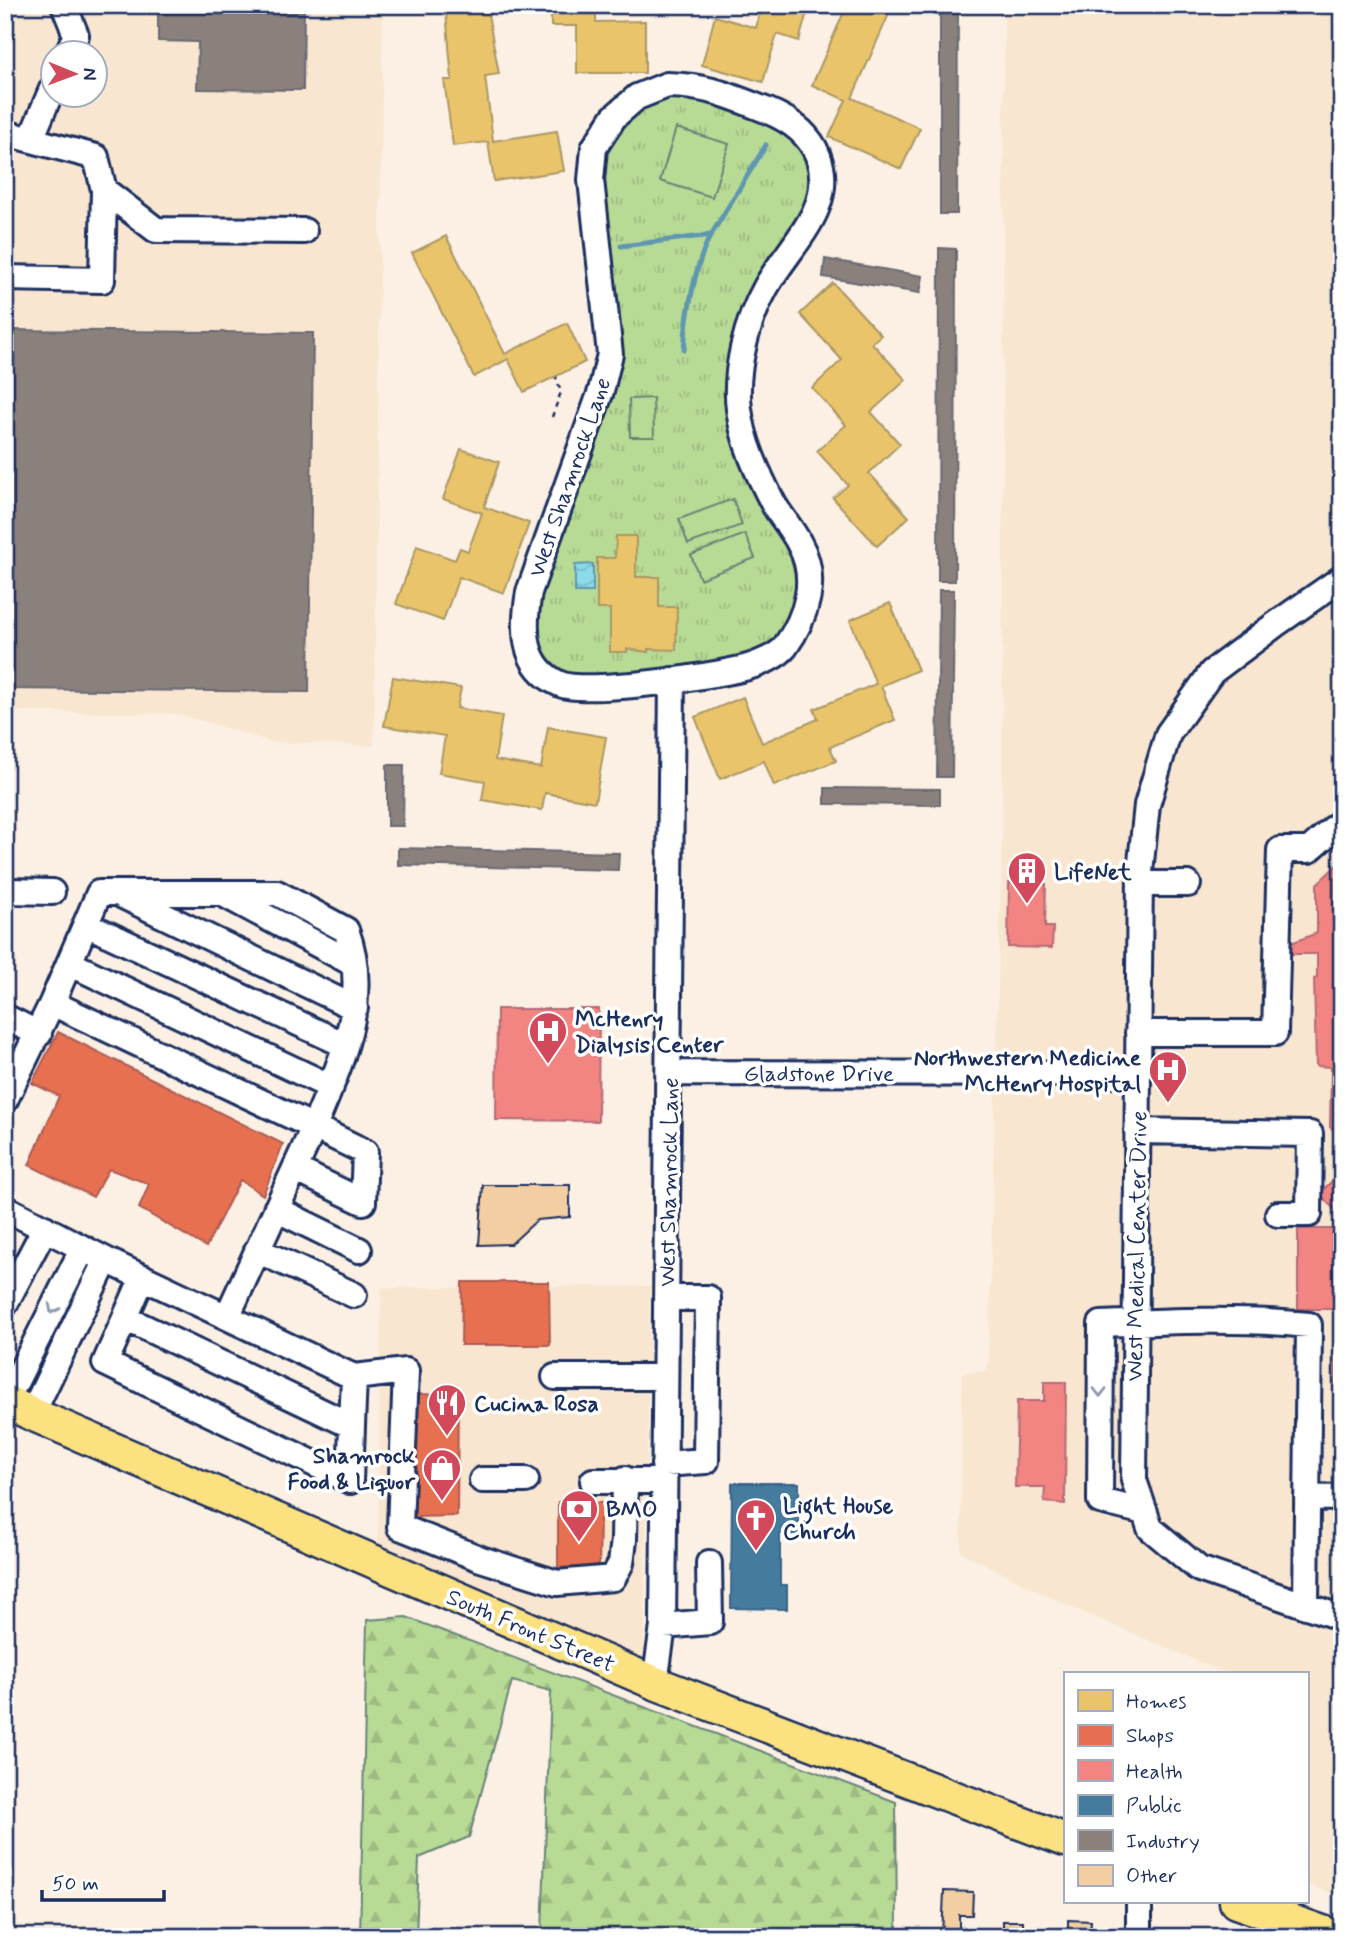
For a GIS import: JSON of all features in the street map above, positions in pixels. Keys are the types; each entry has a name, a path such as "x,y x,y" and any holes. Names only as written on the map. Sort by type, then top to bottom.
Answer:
{"main road":[{"name":"South Front Street","path":"14,1405 655,1683 1064,1840"},
{"path":"1242,1904 1337,1937"}],"street":[{"path":"64,5 76,35 75,38"},
{"name":"West Shamrock Lane","path":"667,85 693,86 716,91 780,116 805,133 816,150 824,172 822,198 812,219 766,288 752,320 739,369 739,408 747,445 774,505 801,545 811,579 806,611 783,649 756,665 672,680 577,689 558,684 543,673 531,659 525,640 529,592 601,391 610,354 591,180 594,148 614,117 636,97 667,85"},
{"path":"30,139 44,108"},
{"path":"5,133 96,157 104,190 102,280 5,278"},
{"path":"104,190 156,230 304,231"},
{"name":"West Medical Center Drive","path":"1342,578 1212,672 1168,734 1147,805 1140,884 1133,1480 1150,1528 1199,1569 1342,1618"},
{"name":"West Shamrock Lane","path":"655,1683 663,1626 672,680"},
{"path":"1138,1033 1275,1033 1280,850 1309,850 1342,821"},
{"path":"1140,884 1188,884"},
{"path":"5,896 8,891 52,892"},
{"path":"5,1100 12,1069 39,1034 99,893 277,893 346,930 351,941 357,983 355,1008 345,1045 314,1127 227,1317"},
{"path":"117,893 355,1008"},
{"path":"86,924 345,1045"},
{"path":"69,963 331,1087"},
{"path":"52,1003 365,1152 363,1202 295,1169"},
{"path":"5,1017 39,1034"},
{"name":"Gladstone Drive","path":"669,1073 1138,1074"},
{"path":"1137,1131 1310,1135 1309,1214 1278,1214"},
{"path":"5,1208 106,1260 354,1377 406,1371 400,1527 481,1559 557,1583 613,1578 621,1563 624,1539 625,1479"},
{"path":"276,1209 359,1250"},
{"path":"5,1304 13,1269 46,1228"},
{"path":"14,1405 83,1248"},
{"path":"257,1250 354,1295"},
{"path":"14,1405 106,1260"},
{"path":"143,1277 105,1363 350,1480 354,1377"},
{"path":"593,1481 625,1479 706,1461 708,1298 666,1298"},
{"path":"125,1318 352,1426"},
{"path":"1145,1512 1100,1501 1101,1324 1280,1322 1309,1325 1306,1606"},
{"path":"555,1377 665,1377"},
{"path":"482,1480 526,1480"},
{"path":"1307,1497 1342,1498"},
{"path":"663,1626 710,1622 709,1563"},
{"path":"1139,1904 1139,1937"}],"path":[{"path":"552,417 561,392 556,377"}],"shaded area":[{"path":"5,5 383,5 374,746 272,742 179,714 5,711"},
{"name":"Northwestern Medicine McHenry Hospital","path":"1004,5 1342,5 1342,1897 1308,1884 1308,1672 1223,1672 1068,1606 961,1552 962,1373 988,1371 1002,835"},
{"path":"650,1286 644,1658 378,1546 381,1288"}],"green space":[{"path":"682,94 763,117 802,145 811,163 811,196 730,373 791,543 800,582 793,614 774,642 749,657 606,678 561,673 543,656 532,616 600,421 600,191 603,153 624,119 659,98"},
{"path":"676,128 729,144 712,197 660,181"},
{"path":"653,398 654,437 630,437 629,399"},
{"path":"733,499 742,525 688,544 679,519"},
{"path":"745,534 755,558 700,579 691,555"},
{"path":"406,1617 896,1802 897,1937 853,1937 852,1933 800,1937 729,1937 729,1929 671,1937 544,1937 542,1933 551,1691 512,1681 469,1837 419,1858 416,1937 360,1937 367,1620"}],"water":[{"path":"593,564 593,592 575,592 575,565"}],"building: Homes":[{"path":"450,5 494,5 487,9 499,74 485,76 493,141 557,131 564,171 494,181 488,142 453,146 444,80 452,80 446,12 451,12"},
{"path":"551,5 596,5 596,22 645,21 645,73 577,73 577,26 551,26"},
{"path":"762,5 809,5 799,41 777,34 763,82 702,65 715,16 756,28"},
{"path":"847,5 893,5 852,98 920,128 901,169 829,137 846,100 812,85"},
{"path":"446,236 505,354 567,323 585,362 524,392 508,359 474,377 412,253"},
{"path":"833,283 881,335 872,343 906,380 871,412 900,444 869,473 909,517 877,546 833,498 848,485 817,451 846,425 812,388 842,360 800,314"},
{"path":"461,449 499,462 484,507 529,523 504,593 459,577 443,621 396,604 417,546 455,560 460,548 468,551 482,513 443,499"},
{"path":"616,536 636,536 636,577 659,577 659,607 677,607 676,650 648,649 648,652 627,649 627,652 610,652 610,609 597,609 597,558 615,558"},
{"path":"890,603 918,670 881,686 895,720 830,747 836,761 774,786 764,761 720,779 695,717 743,697 762,743 818,719 814,709 876,684 850,620"},
{"path":"393,677 461,688 457,708 502,716 495,760 541,768 548,727 606,737 595,802 545,793 542,810 482,800 485,781 439,773 445,736 384,726"}],"building: Shops":[{"path":"58,1032 283,1144 263,1195 240,1180 206,1247 139,1208 149,1184 109,1169 93,1197 29,1165 59,1096 32,1083"},
{"path":"462,1282 549,1282 550,1345 461,1345"},
{"path":"414,1394 458,1395 457,1516 412,1517"},
{"name":"BMO","path":"558,1502 619,1503 619,1519 600,1519 599,1568 558,1567"}],"building: Health":[{"path":"1342,860 1342,1138 1330,1127 1331,1067 1316,1066 1314,979 1317,978 1317,954 1280,954 1281,947 1317,933 1317,884"},
{"name":"LifeNet","path":"1009,883 1046,884 1045,927 1053,927 1052,948 1008,947"},
{"name":"McHenry Dialysis Center","path":"497,1009 599,1009 598,1121 496,1120"},
{"path":"1342,1171 1342,1386 1335,1386 1335,1309 1298,1309 1298,1229 1335,1229 1335,1210 1319,1194"},
{"path":"1044,1382 1066,1382 1065,1504 1044,1502 1045,1487 1015,1487 1017,1401 1044,1401"}],"building: Public":[{"name":"Light House Church","path":"732,1483 799,1483 799,1534 780,1534 780,1585 787,1585 787,1609 731,1608"}],"building: Industry":[{"path":"158,5 304,5 303,90 197,89 198,42 158,41"},
{"path":"940,5 958,5 957,214 940,214"},
{"path":"939,248 956,249 955,581 938,581"},
{"path":"825,259 923,276 920,293 823,277"},
{"path":"5,330 313,333 309,692 5,689"},
{"path":"939,590 954,590 952,777 937,777"},
{"path":"387,765 404,765 403,826 387,826"},
{"path":"825,788 940,789 940,805 825,804"},
{"path":"398,848 619,853 618,870 398,865"}],"building: Other":[{"path":"483,1185 570,1185 570,1217 537,1220 511,1244 479,1245"},
{"path":"944,1891 973,1892 972,1915 959,1915 959,1937 942,1937"},
{"path":"1068,1920 1091,1921 1090,1937 1068,1937"},
{"path":"1003,1921 1023,1921 1023,1937 1003,1937"}],"waterway":[{"path":"621,246 711,235 766,145"},
{"path":"684,350 696,275 711,235"}],"place":[{"name":"LifeNet","path":"1027,905"},
{"name":"McHenry Dialysis Center","path":"548,1065"},
{"name":"Northwestern Medicine McHenry Hospital","path":"1168,1104"},
{"name":"Cucina Rosa","path":"447,1437"},
{"name":"Shamrock Food & Liquor","path":"442,1502"},
{"name":"BMO","path":"579,1543"},
{"name":"Light House Church","path":"756,1552"}]}
